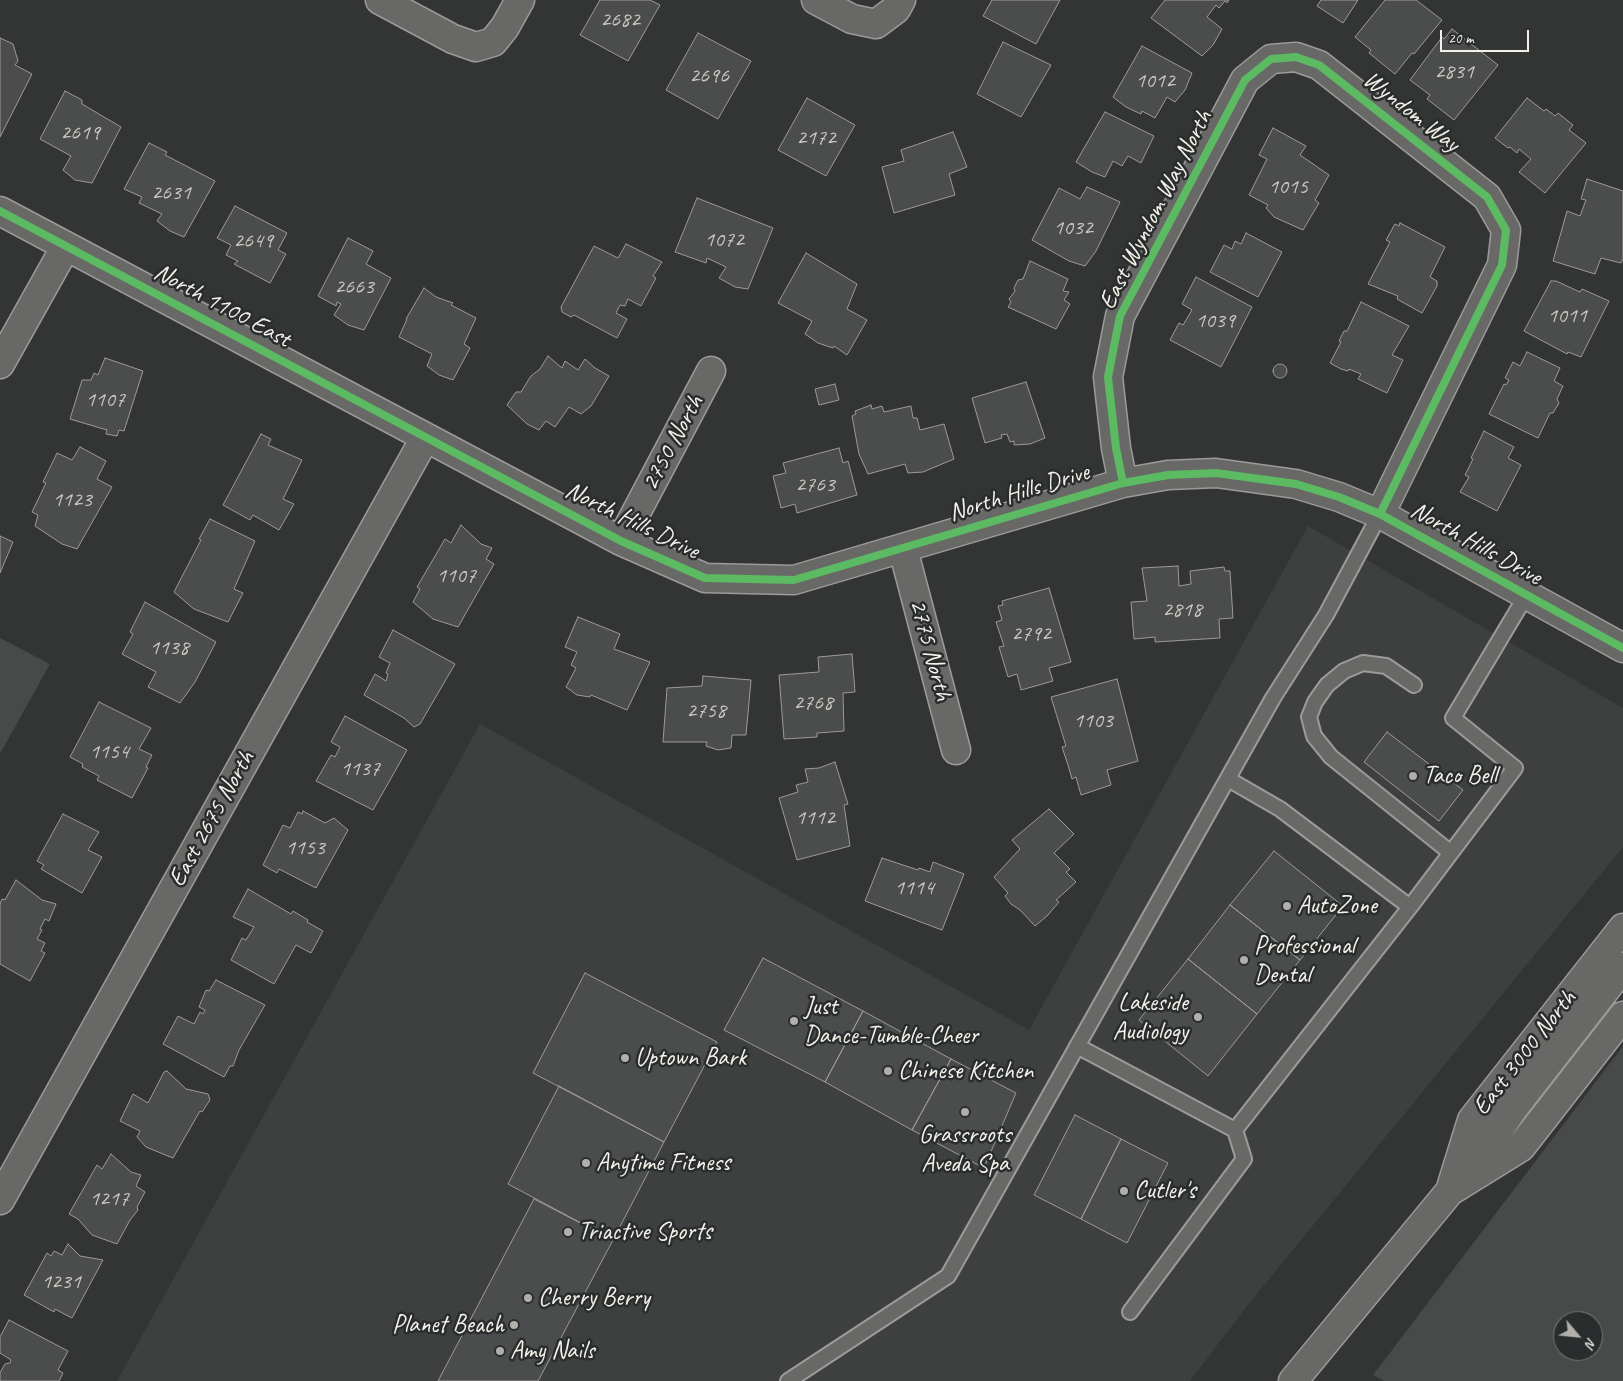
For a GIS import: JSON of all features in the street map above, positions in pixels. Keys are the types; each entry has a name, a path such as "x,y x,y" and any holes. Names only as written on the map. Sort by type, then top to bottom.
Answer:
{"street":[{"path":"380,0 452,39 476,47 493,42 505,27 520,0"},
{"path":"816,0 852,19 876,24 896,9 901,0"},
{"name":"Wyndom Way","path":"1271,59 1296,57 1319,65 1487,197 1506,230 1502,265 1380,514"},
{"name":"East Wyndom Way North","path":"1123,483 1116,448 1108,377 1120,316 1245,80 1271,59"},
{"name":"North 1100 East","path":"0,211 425,438"},
{"path":"0,364 66,246"},
{"name":"2750 North","path":"621,541 711,371"},
{"name":"North Hills Drive","path":"425,438 621,541 705,578 794,580 1123,483 1168,475 1216,473 1296,484 1338,497 1380,514 1623,648"},
{"name":"East 2675 North","path":"0,1200 425,438"},
{"name":"2775 North","path":"903,549 956,750"},
{"name":"East 3000 North","path":"1450,1191 1472,1120 1623,928"},
{"path":"1485,1169 1490,1144 1512,1110 1623,967"},
{"name":"East 3000 North","path":"1293,1381 1450,1191 1521,1147 1623,1016"}],"lane":[{"path":"788,1381 948,1276 1273,698 1326,615 1380,514"},
{"path":"1235,1130 1410,907 1515,768 1453,718 1527,594"},
{"path":"1414,685 1386,666 1363,663 1344,671 1327,685 1315,702 1309,717 1314,736 1331,757 1451,853"},
{"path":"1228,779 1280,809 1410,907"},
{"path":"1077,1046 1235,1130 1244,1159 1130,1312"}],"shaded area":[{"path":"1308,526 1623,708 1623,847 1247,1306 1190,1381 117,1381 480,724 1029,1030"},
{"path":"0,638 50,664 0,754"},
{"path":"1623,1046 1623,1381 1384,1381 1373,1375"}],"building":[{"path":"600,0 650,0 660,5 628,61 580,35"},
{"path":"992,0 1060,0 1036,44 983,16"},
{"path":"1165,0 1229,0 1227,3 1225,1 1219,8 1216,5 1207,17 1222,29 1213,45 1202,56 1151,18"},
{"path":"1321,0 1358,0 1343,23 1317,6"},
{"path":"1385,0 1416,0 1442,20 1395,74 1369,53 1371,50 1355,37"},
{"path":"1452,29 1498,65 1454,120 1427,99 1430,95 1410,80 1442,37 1444,39"},
{"path":"698,33 751,61 718,119 666,90"},
{"path":"0,38 13,44 18,61 15,65 32,74 0,137"},
{"path":"1003,42 1051,65 1021,117 977,94"},
{"path":"1142,46 1192,73 1185,90 1175,102 1167,97 1155,118 1142,111 1141,114 1126,107 1113,97"},
{"path":"65,91 82,100 82,104 121,127 92,183 75,180 63,170 71,156 40,139"},
{"path":"807,98 855,125 826,176 778,150"},
{"path":"1527,98 1544,111 1546,109 1555,116 1558,113 1573,125 1569,130 1586,143 1545,193 1519,172 1531,159 1519,149 1517,153 1495,138"},
{"path":"1105,112 1154,136 1141,163 1128,156 1122,166 1113,161 1105,177 1092,172 1076,162"},
{"path":"1273,128 1306,146 1300,155 1329,175 1315,200 1319,203 1303,230 1274,217 1266,208 1268,205 1249,195 1267,159 1259,155"},
{"path":"953,132 967,167 949,174 955,195 894,213 882,167 904,161 901,150"},
{"path":"149,143 167,152 165,155 215,181 184,237 170,231 157,221 162,214 139,203 142,197 124,189"},
{"path":"1587,179 1623,191 1623,259 1621,263 1601,258 1595,274 1553,261 1567,211 1580,216 1586,200 1581,199"},
{"path":"1087,187 1120,202 1096,251 1085,266 1069,261 1032,240 1059,188 1080,199"},
{"path":"697,198 773,228 748,289 735,287 719,278 726,267 707,258 706,263 675,252"},
{"path":"235,206 287,233 278,250 286,254 270,283 234,264 238,261 226,255 231,245 217,238"},
{"path":"1400,223 1445,247 1430,277 1437,281 1437,286 1422,313 1397,299 1398,296 1368,284 1390,242 1386,240 1395,224 1399,226"},
{"path":"1246,233 1282,252 1258,297 1210,272 1224,245 1232,249 1235,241 1241,244"},
{"path":"348,238 373,251 366,264 391,278 364,330 348,325 334,315 341,304 337,302 336,306 318,296"},
{"path":"626,244 662,262 653,276 656,278 641,306 628,299 625,306 620,305 616,313 627,319 617,338 574,315 571,317 562,312 561,307 594,246 618,258"},
{"path":"806,253 857,284 847,309 867,320 847,355 834,346 833,348 818,343 805,334 812,321 778,303"},
{"path":"1030,261 1068,279 1063,291 1069,292 1064,300 1070,304 1056,329 1008,307 1011,302 1009,299 1015,291 1014,288 1018,280 1023,279"},
{"path":"1196,277 1252,307 1221,367 1170,340 1179,323 1183,325 1192,310 1182,304"},
{"path":"1551,281 1556,281 1580,292 1582,289 1609,301 1581,357 1568,352 1567,354 1524,331"},
{"path":"424,288 436,297 453,303 451,305 476,318 464,344 470,348 453,380 439,375 427,366 432,354 399,337 406,319"},
{"path":"1361,302 1409,326 1392,355 1403,360 1387,393 1358,379 1361,374 1349,369 1348,371 1341,369 1330,363 1341,342 1339,341 1344,331 1347,331"},
{"path":"1527,352 1560,368 1554,381 1563,386 1557,399 1559,403 1553,413 1550,413 1538,438 1489,414 1504,384 1506,385 1509,380 1505,378 1513,362 1520,366"},
{"path":"548,356 562,368 565,361 578,370 585,359 595,368 609,376 591,406 581,414 569,407 555,427 546,421 539,430 527,424 507,405 516,392 521,392 531,376 540,369"},
{"path":"105,358 143,371 124,431 119,430 117,436 106,434 107,430 70,419 82,380 91,380 94,373 98,375"},
{"path":"1277,364 1283,364 1287,371 1283,378 1277,378 1273,374 1273,368"},
{"path":"1026,382 1045,438 1030,444 1014,445 1014,441 1010,442 1007,434 1001,435 1002,438 985,443 972,398"},
{"path":"835,384 839,400 819,405 815,389"},
{"path":"871,405 872,409 882,406 884,412 911,406 913,418 917,418 920,430 944,424 954,459 923,472 908,473 905,464 868,474 859,454 852,416 856,414 855,411"},
{"path":"1484,431 1514,447 1508,458 1521,465 1497,511 1460,492 1469,477 1465,475"},
{"path":"261,434 271,439 268,445 302,460 283,499 294,504 279,530 253,515 250,520 223,505"},
{"path":"80,447 106,461 97,479 112,487 77,549 62,544 35,526 38,515 32,512 46,483 43,482 57,453 72,460"},
{"path":"839,448 843,463 848,461 857,495 797,513 795,504 781,508 773,476 786,473 783,463"},
{"path":"210,519 255,541 234,589 243,593 228,622 194,609 174,592"},
{"path":"461,525 481,544 492,548 486,559 494,564 458,627 433,619 413,602 420,589 417,587 445,539 451,543"},
{"path":"0,536 13,542 0,573"},
{"path":"1178,566 1179,586 1191,584 1190,571 1224,567 1225,571 1230,571 1233,618 1219,619 1220,638 1155,642 1155,637 1134,639 1131,602 1147,601 1142,568"},
{"path":"1049,588 1071,662 1049,668 1053,681 1021,690 1017,674 1008,677 999,647 1004,646 996,622 1002,620 998,606 1003,605 1002,601"},
{"path":"145,602 216,642 195,682 180,703 148,687 156,672 122,654 133,634 130,632"},
{"path":"578,617 620,634 614,649 650,662 627,710 591,695 590,697 577,695 566,687 576,668 571,665 577,652 565,647"},
{"path":"393,630 455,664 420,724 414,727 404,718 364,695 375,674 386,681 388,674 386,673 390,663 379,657"},
{"path":"852,654 855,692 843,693 844,731 817,733 817,737 784,739 779,675 819,672 818,657"},
{"path":"703,676 751,680 746,735 732,735 731,748 718,750 706,746 707,742 663,742 667,688 702,686"},
{"path":"1117,679 1138,761 1107,770 1111,785 1081,795 1076,777 1072,779 1062,747 1066,746 1051,697"},
{"path":"99,702 151,728 139,749 152,755 146,767 148,768 132,798 97,780 99,776 82,767 83,764 70,757"},
{"path":"345,716 407,750 373,810 316,781 331,755 335,757 340,747 331,742"},
{"name":"Taco Bell","path":"1387,732 1463,790 1439,821 1364,762"},
{"path":"835,762 848,804 844,805 850,846 797,860 779,798 798,792 796,785 808,782 805,769 819,768"},
{"path":"1049,809 1074,834 1054,853 1070,869 1066,872 1076,882 1056,900 1059,902 1035,926 1020,910 1011,904 1005,896 1008,893 994,877 1020,849 1012,840"},
{"path":"303,811 325,823 334,818 348,830 316,888 279,869 277,873 263,865 283,825 290,828 298,812 302,814"},
{"path":"63,814 99,832 88,850 102,857 82,893 41,869 44,865 37,861"},
{"name":"AutoZone","path":"1274,851 1343,906 1300,960 1230,905"},
{"path":"882,858 930,872 933,862 964,874 942,930 865,901"},
{"path":"16,880 42,900 56,904 49,921 45,919 40,929 42,930 37,939 45,943 41,951 45,953 30,981 0,964 0,904 2,899 5,900"},
{"path":"248,889 291,914 293,911 323,931 311,953 296,945 274,984 231,960 242,938 246,940 254,927 233,917"},
{"name":"Professional Dental","path":"1230,905 1300,960 1257,1014 1188,959"},
{"name":"Just Dance-Tumble-Cheer","path":"763,958 863,1011 825,1082 724,1030"},
{"name":"Lakeside Audiology","path":"1188,959 1257,1014 1208,1076 1139,1020"},
{"name":"Uptown Bark","path":"585,973 717,1042 664,1142 533,1073"},
{"path":"216,980 265,1005 239,1050 233,1066 230,1066 224,1077 163,1044 178,1016 194,1024 200,1012 203,1014 205,1010 199,1007 206,990 209,991"},
{"name":"Chinese Kitchen","path":"863,1011 951,1059 912,1130 825,1082"},
{"name":"Grassroots Aveda Spa","path":"951,1059 1016,1093 984,1168 912,1130"},
{"path":"167,1071 186,1089 208,1094 210,1100 202,1112 200,1111 173,1158 146,1147 137,1137 140,1131 120,1121 133,1094 148,1103 164,1072"},
{"name":"Anytime Fitness","path":"559,1086 664,1142 613,1240 508,1184"},
{"path":"1075,1115 1121,1139 1081,1219 1034,1195"},
{"name":"Cutler's","path":"1121,1139 1168,1163 1127,1243 1081,1219"},
{"path":"111,1154 131,1172 141,1175 136,1186 145,1192 137,1207 138,1210 130,1220 117,1244 92,1235 78,1219 69,1214 97,1165 102,1169"},
{"path":"534,1199 613,1240 538,1381 438,1381"},
{"path":"68,1244 80,1256 103,1260 72,1318 55,1309 54,1312 24,1295 47,1253 51,1256 54,1251 62,1255"},
{"path":"9,1320 68,1351 58,1370 63,1373 59,1381 0,1381 0,1373 5,1364 10,1363 11,1360 0,1353 0,1337"}],"cycle path":[{"path":"1123,483 1116,448 1108,377 1120,316 1245,80 1271,59 1296,57 1319,65 1487,197 1506,230 1502,265 1380,514"},
{"path":"0,211 621,541 705,578 794,580 1123,483 1168,475 1216,473 1296,484 1339,497 1380,514 1623,648"}],"place":[{"name":"Taco Bell","path":"1413,776"},
{"name":"AutoZone","path":"1287,906"},
{"name":"Professional Dental","path":"1244,960"},
{"name":"Lakeside Audiology","path":"1198,1017"},
{"name":"Just Dance-Tumble-Cheer","path":"794,1021"},
{"name":"Uptown Bark","path":"625,1058"},
{"name":"Chinese Kitchen","path":"888,1071"},
{"name":"Grassroots Aveda Spa","path":"965,1112"},
{"name":"Anytime Fitness","path":"586,1163"},
{"name":"Cutler's","path":"1124,1191"},
{"name":"Triactive Sports","path":"568,1232"},
{"name":"Cherry Berry","path":"528,1298"},
{"name":"Planet Beach","path":"514,1325"},
{"name":"Amy Nails","path":"500,1351"}]}
